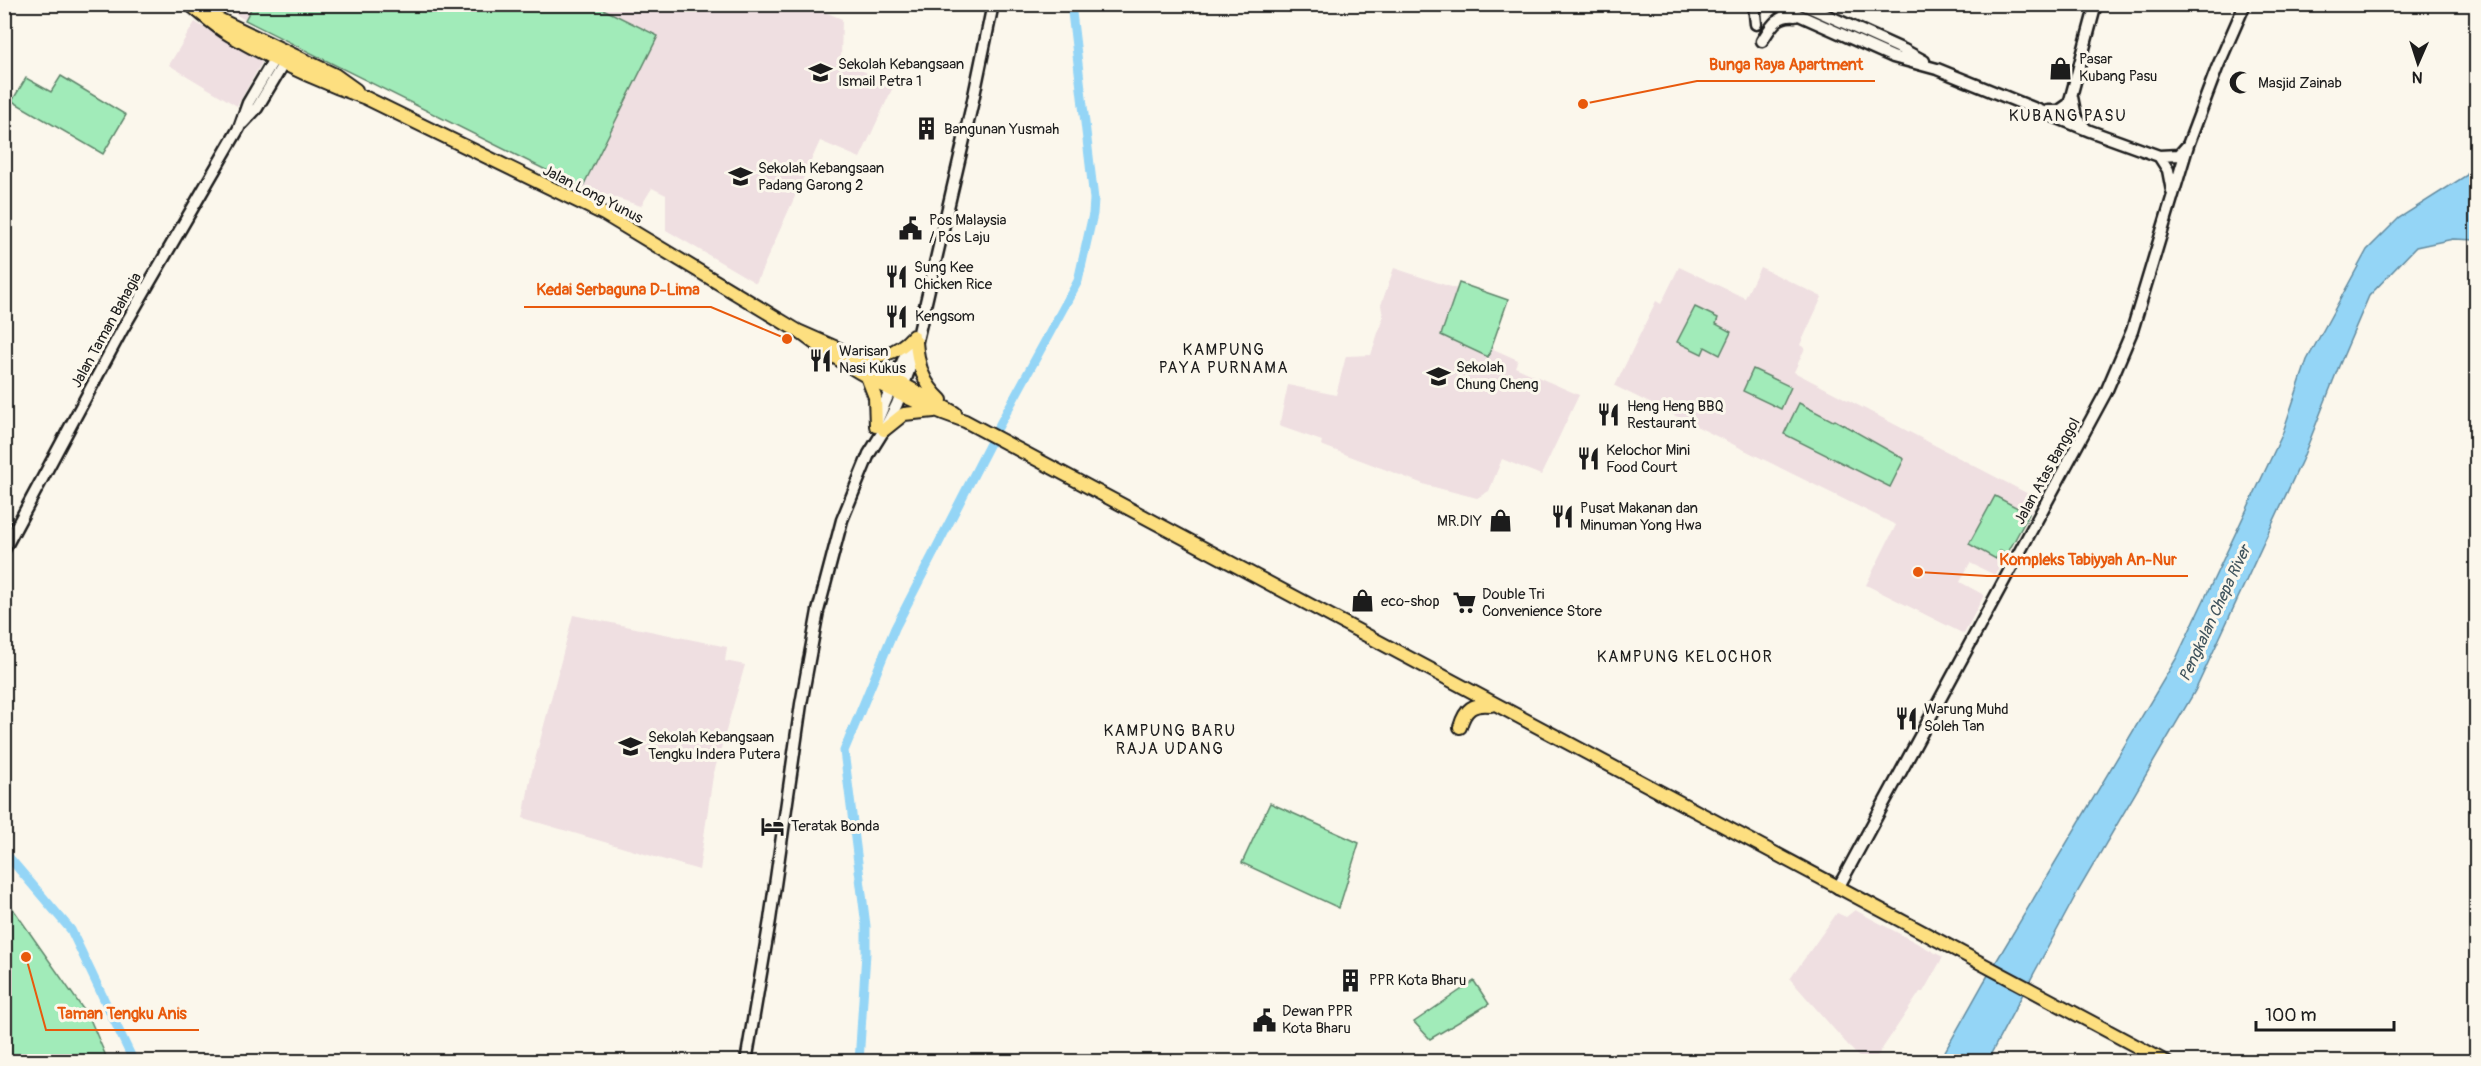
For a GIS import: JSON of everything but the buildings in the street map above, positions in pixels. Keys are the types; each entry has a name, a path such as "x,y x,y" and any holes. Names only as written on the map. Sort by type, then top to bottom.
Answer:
{"main road":[{"path":"746,1062 770,920 801,704 818,611 842,520 898,386 916,335 972,105 993,4"},
{"path":"1754,4 1756,24"},
{"path":"1774,4 1893,57 1937,69 2090,131 2159,156 2179,155 2188,145"},
{"path":"1802,4 1904,50 1937,69"},
{"path":"2045,111 2063,110 2072,97 2096,4"},
{"name":"Jalan Atas Banggol","path":"1838,888 2103,398 2132,331 2188,145 2245,4"},
{"name":"Jalan Long Yunus","path":"191,6 282,55 332,86 366,98 604,214 798,331 831,356 866,374 898,386"},
{"path":"1762,40 1778,19 1787,15 1802,16"},
{"name":"Jalan Taman Bahagia","path":"4,550 122,330 239,128 257,108 282,55"},
{"path":"2072,97 2076,117 2090,131"},
{"path":"2159,156 2170,175 2172,198"},
{"name":"Jalan Long Yunus","path":"798,331 850,355 898,386"},
{"path":"850,355 881,357 904,346 916,335"},
{"path":"916,335 922,375 931,390 965,421"},
{"path":"866,374 875,397 880,428"},
{"path":"898,386 948,407"},
{"path":"898,386 935,411 965,421 2166,1062"},
{"path":"880,428 904,414 935,411"},
{"path":"1460,727 1466,712 1475,704 1496,705"}],"shaded area":[{"path":"221,5 808,5 842,19 841,59 893,87 860,158 820,141 756,283 666,230 666,195 652,188 641,206 572,184 245,20"},
{"path":"195,22 262,62 237,106 169,65"},
{"path":"1679,267 1745,298 1760,267 1822,297 1800,345 1805,348 1794,372 2038,499 1995,575 1970,563 1960,582 1984,595 1964,634 1866,585 1896,525 1615,386 1656,301 1661,304"},
{"name":"Sekolah Chung Cheng","path":"1394,268 1457,289 1459,283 1508,300 1491,348 1518,360 1515,367 1579,395 1541,475 1502,459 1489,491 1477,498 1426,485 1321,445 1322,441 1279,426 1288,385 1336,395 1346,356 1371,355 1383,317 1381,305"},
{"name":"Sekolah Kebangsaan Tengku Indera Putera","path":"573,615 727,647 725,661 745,665 713,776 699,870 523,818 531,775"},
{"path":"1855,910 1943,957 1923,992 1920,992 1874,1061 1862,1061 1790,979 1837,913 1846,917"}],"green space":[{"path":"259,5 595,5 658,36 582,188 245,20 252,7 257,9"},
{"path":"61,76 126,115 103,154 12,101 26,78 51,92"},
{"path":"1459,283 1508,300 1488,357 1441,335"},
{"path":"1695,307 1718,318 1716,324 1731,332 1720,355 1705,347 1702,354 1677,342"},
{"path":"1753,369 1791,387 1781,409 1743,391"},
{"path":"1799,403 1835,420 1904,459 1890,487 1784,434"},
{"path":"1995,496 2029,514 2007,554 2000,551 1996,559 1969,544"},
{"path":"1270,803 1359,843 1339,908 1242,863"},
{"path":"4,896 90,1019 108,1061 5,1061"},
{"path":"1474,981 1489,1004 1430,1039 1414,1022"}],"water":[{"name":"Pengkalan Chepa River","path":"2476,146 2476,240 2453,239 2416,247 2369,296 2302,460 2195,691 2078,891 1987,1061 1939,1062 2176,659 2282,435 2307,360 2367,250 2399,218 2467,175"}],"waterway":[{"path":"859,1062 866,926 844,751 895,628 1000,424 1078,281 1093,214 1094,199 1071,4"},
{"path":"4,848 7,855 71,930 134,1062"}],"place":[{"name":"Pasar Kubang Pasu","path":"2061,68"},
{"name":"Sekolah Kebangsaan Ismail Petra 1","path":"820,73"},
{"name":"Masjid Zainab","path":"2240,83"},
{"name":"Bunga Raya Apartment","path":"1583,104"},
{"name":"Bangunan Yusmah","path":"926,129"},
{"name":"Sekolah Kebangsaan Padang Garong 2","path":"740,177"},
{"name":"Pos Malaysia / Pos Laju","path":"911,229"},
{"name":"Sung Kee Chicken Rice","path":"896,276"},
{"name":"Kengsom","path":"897,316"},
{"name":"Kedai Serbaguna D-Lima","path":"787,339"},
{"name":"Warisan Nasi Kukus","path":"821,360"},
{"name":"Sekolah Chung Cheng","path":"1438,376"},
{"name":"Heng Heng BBQ Restaurant","path":"1609,415"},
{"name":"Kelochor Mini Food Court","path":"1588,459"},
{"name":"Pusat Makanan dan Minuman Yong Hwa","path":"1562,517"},
{"name":"MR.DIY","path":"1500,521"},
{"name":"Kompleks Tabiyyah An-Nur","path":"1918,572"},
{"name":"eco-shop","path":"1363,601"},
{"name":"Double Tri Convenience Store","path":"1464,603"},
{"name":"Warung Muhd Soleh Tan","path":"1906,718"},
{"name":"Sekolah Kebangsaan Tengku Indera Putera","path":"630,746"},
{"name":"Teratak Bonda","path":"773,826"},
{"name":"Taman Tengku Anis","path":"26,957"},
{"name":"PPR Kota Bharu","path":"1351,980"},
{"name":"Dewan PPR Kota Bharu","path":"1264,1020"}],"district":[{"name":"KUBANG PASU","path":"2068,115"},
{"name":"KAMPUNG PAYA PURNAMA","path":"1224,358"},
{"name":"KAMPUNG KELOCHOR","path":"1685,656"},
{"name":"KAMPUNG BARU RAJA UDANG","path":"1170,739"}]}
